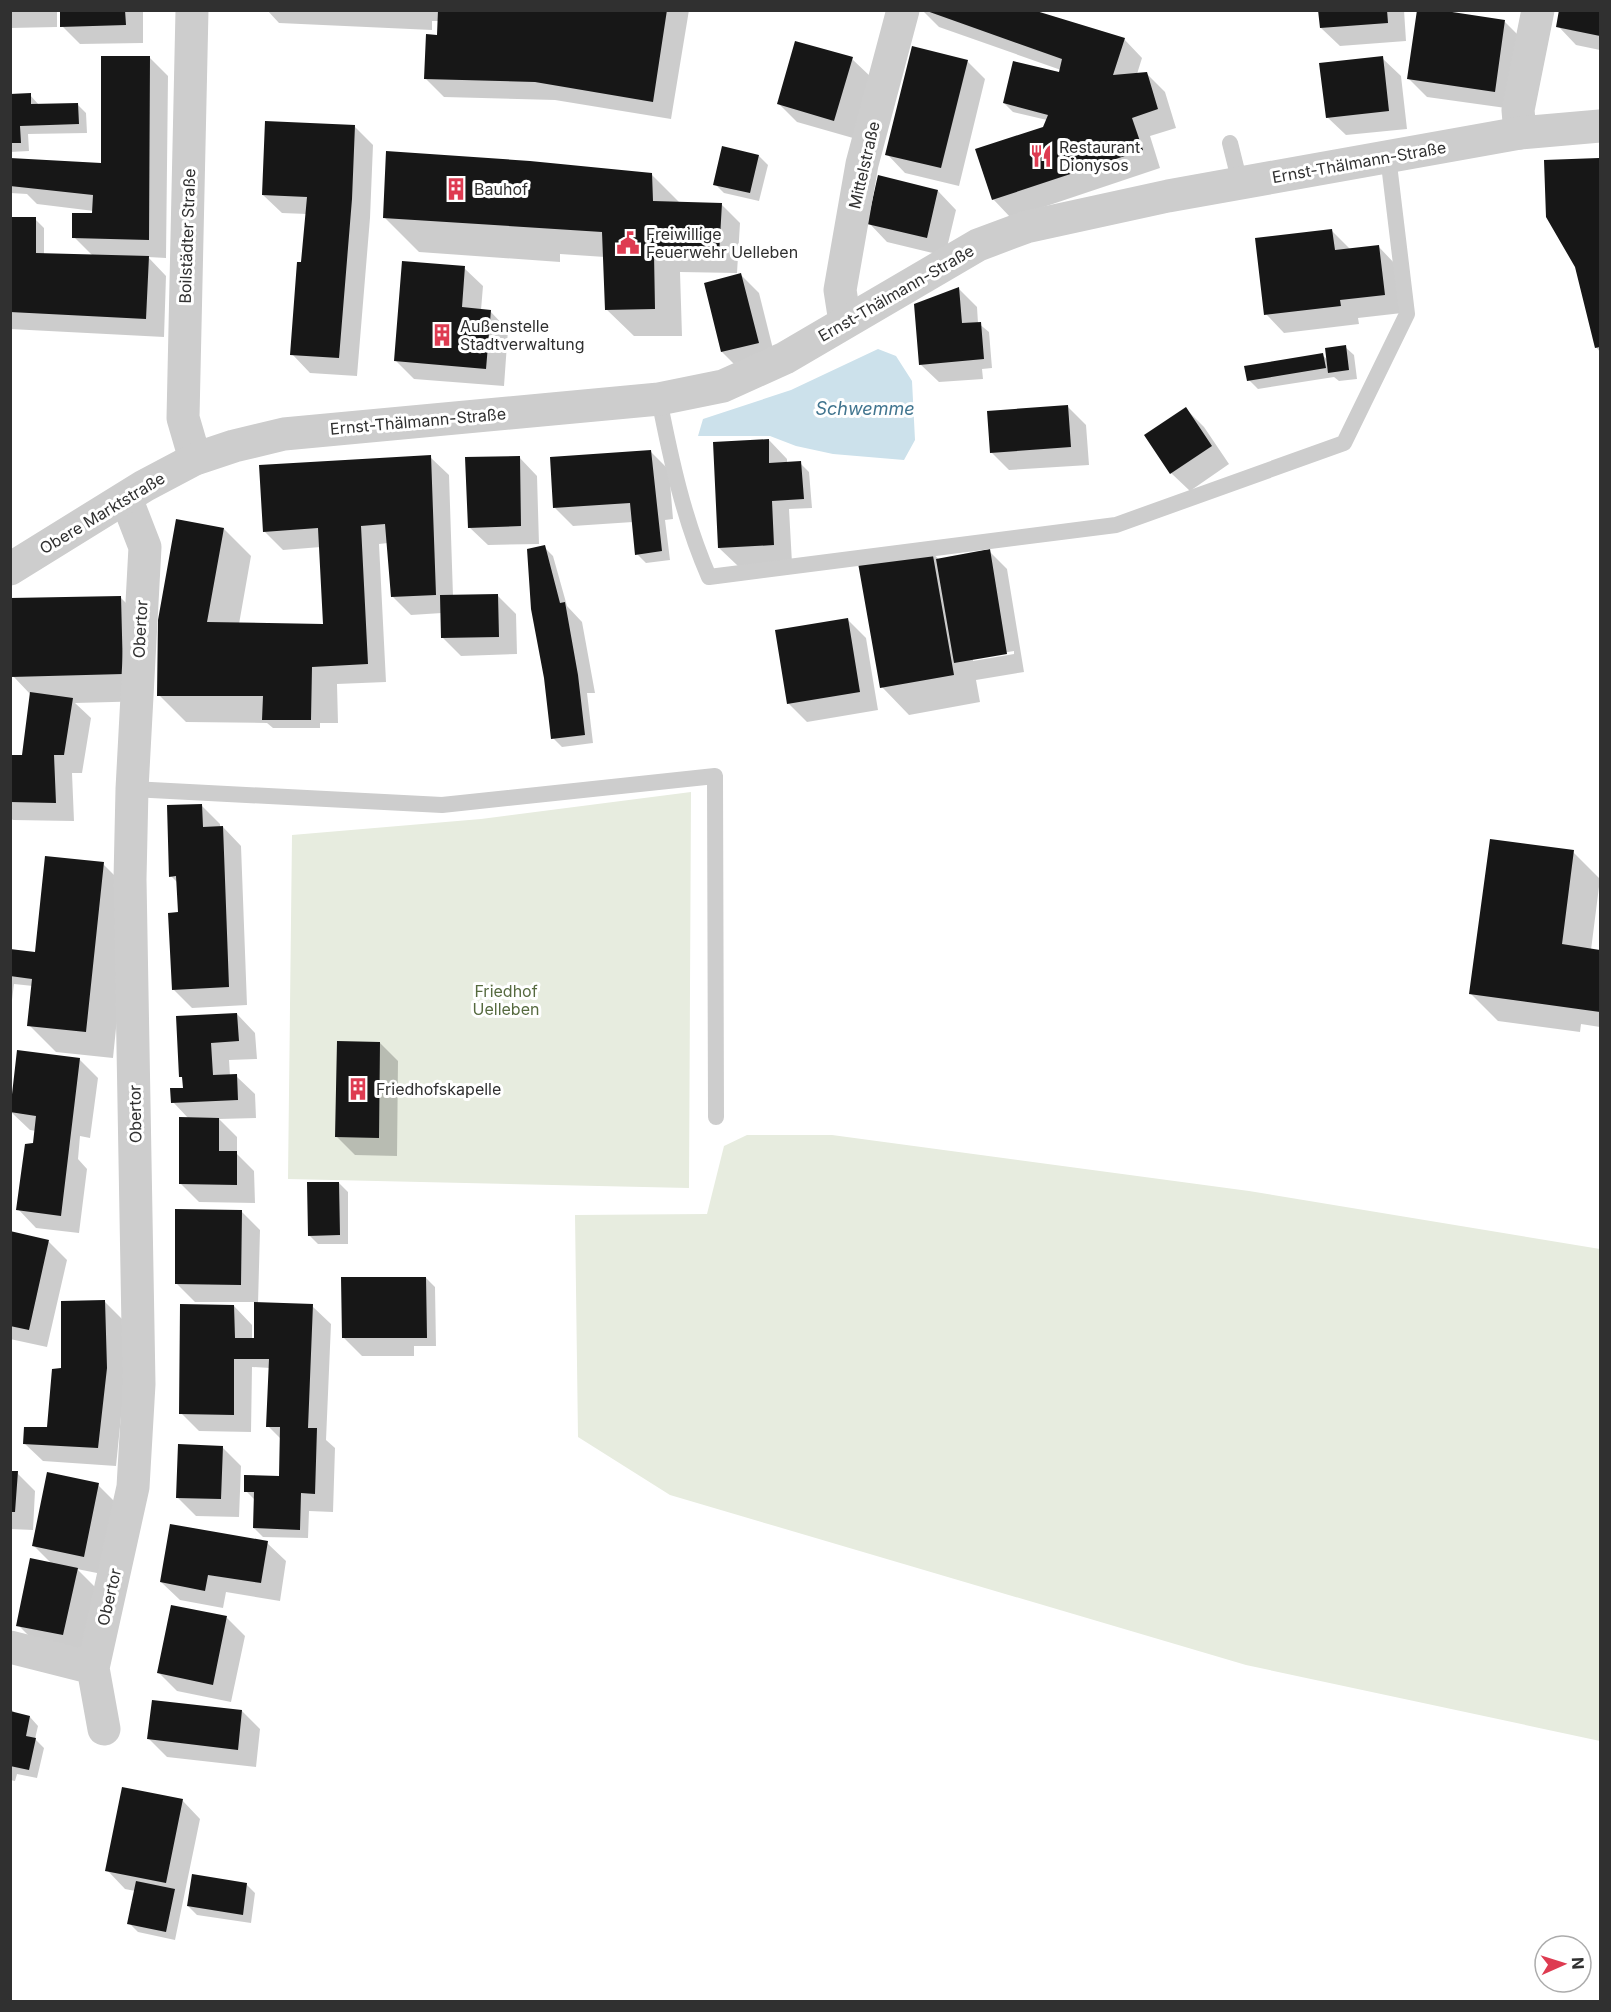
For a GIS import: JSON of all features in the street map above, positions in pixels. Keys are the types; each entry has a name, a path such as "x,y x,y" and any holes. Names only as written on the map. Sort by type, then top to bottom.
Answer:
{"street":[{"name":"Boilstädter Straße","path":"192,10 183,418 195,459"},
{"name":"Mittelstraße","path":"845,322 840,290 862,164 903,10"},
{"path":"1520,133 1518,110 1538,10"},
{"name":"Ernst-Thälmann-Straße","path":"195,459 234,446 284,434 659,399 723,386 785,358 978,245 1026,227 1168,196 1388,156 1520,133 1600,126"},
{"name":"Obere Marktstraße","path":"10,569 144,486 195,459"},
{"name":"Obertor","path":"104,1729 93,1668 133,1487 139,1384 130,879 132,789 145,547 126,498"},
{"path":"10,1647 93,1668"}],"lane":[{"path":"1230,143 1240,183"},
{"path":"659,399 669,450 693,541 709,577 1116,525 1344,443 1407,314 1388,156"},
{"path":"132,789 442,805 715,776 716,1117"}],"green space":[{"name":"Friedhof Uelleben","path":"691,792 689,1188 288,1179 292,835 481,819"},
{"path":"747,1135 832,1135 1249,1191 1600,1249 1600,1741 1246,1665 670,1495 578,1437 575,1215 707,1214 724,1146"}],"water":[{"name":"Schwemme","path":"878,349 896,356 912,381 915,440 904,460 833,454 796,446 770,436 698,436 703,419 791,390"}],"building":[{"path":"60,10 125,10 126,25 60,27"},
{"path":"438,10 667,10 653,102 535,82 424,79 426,34 437,35"},
{"path":"924,10 1033,10 1125,38 1113,75 1147,72 1158,109 1132,118 1143,150 992,200 975,149 1043,127 1048,115 1003,103 1013,61 1059,72 1062,59"},
{"path":"1318,10 1387,10 1388,23 1320,28"},
{"path":"1417,10 1439,10 1505,20 1495,92 1407,79"},
{"path":"1559,10 1600,10 1600,36 1556,27"},
{"path":"795,41 853,57 834,121 777,104"},
{"path":"912,46 968,60 941,168 885,155"},
{"path":"101,56 150,56 149,240 72,238 72,213 92,213 93,195 10,186 10,158 101,163"},
{"path":"1383,56 1389,111 1326,118 1319,63"},
{"path":"31,93 31,104 78,103 79,124 20,126 21,143 10,143 10,94"},
{"path":"265,121 355,125 352,199 339,358 290,355 297,262 301,262 307,197 262,195"},
{"path":"722,146 759,155 750,193 713,185"},
{"path":"386,151 530,161 652,173 653,201 722,203 719,255 654,254 655,309 605,310 602,232 383,218"},
{"path":"1599,158 1600,347 1595,348 1575,267 1546,217 1544,160"},
{"path":"878,175 938,190 927,238 867,224"},
{"path":"10,217 36,217 36,253 149,256 146,319 10,312"},
{"path":"1332,229 1335,250 1379,245 1385,295 1340,300 1341,306 1264,315 1255,238"},
{"name":"Außenstelle Stadtverwaltung","path":"402,261 465,266 462,307 491,310 486,369 394,361"},
{"path":"741,273 759,343 721,352 704,283"},
{"path":"959,287 962,323 981,322 984,359 919,365 914,304"},
{"path":"1346,345 1349,370 1328,373 1325,348"},
{"path":"1323,353 1326,368 1247,381 1244,366"},
{"path":"1068,405 1071,447 990,453 987,411"},
{"path":"1186,407 1212,446 1170,474 1144,435"},
{"path":"769,439 769,463 801,461 804,499 772,501 774,545 718,548 713,442"},
{"path":"651,450 662,551 635,555 630,503 553,508 550,457"},
{"path":"431,455 436,595 391,597 385,524 361,526 368,664 312,667 311,720 262,720 263,696 157,696 158,620 176,519 224,528 207,622 323,624 318,528 263,532 259,465"},
{"path":"520,456 521,526 468,528 465,457"},
{"path":"545,545 560,603 565,602 578,675 585,735 551,739 544,678 531,609 527,549"},
{"path":"990,549 1007,654 954,663 936,559"},
{"path":"932,550 954,675 880,688 858,563"},
{"path":"498,594 499,637 441,638 440,595"},
{"path":"121,596 123,674 11,677 10,598"},
{"path":"848,618 860,692 787,704 775,630"},
{"path":"30,692 73,698 64,755 54,755 56,803 10,802 10,755 22,755"},
{"path":"202,804 203,827 223,826 229,987 172,990 168,913 178,912 176,876 169,877 167,805"},
{"path":"1490,839 1574,850 1562,944 1600,950 1600,1012 1469,994"},
{"path":"45,856 104,862 86,1032 27,1026 32,979 10,976 10,949 35,952"},
{"path":"237,1013 239,1041 211,1043 213,1075 237,1074 238,1100 171,1103 170,1088 183,1088 182,1077 179,1077 176,1016"},
{"name":"Friedhofskapelle","path":"337,1041 380,1042 379,1138 335,1137"},
{"path":"17,1050 80,1058 61,1216 16,1210 25,1144 33,1143 36,1116 10,1112"},
{"path":"179,1117 219,1118 219,1151 237,1151 237,1185 179,1184"},
{"path":"307,1182 339,1182 340,1235 308,1236"},
{"path":"175,1209 242,1210 241,1285 175,1284"},
{"path":"10,1231 49,1240 29,1330 10,1326"},
{"path":"341,1277 426,1277 427,1338 342,1338"},
{"path":"105,1300 107,1368 98,1448 23,1444 24,1427 47,1427 52,1369 61,1368 61,1301"},
{"path":"254,1302 313,1304 308,1428 317,1428 315,1494 301,1493 300,1530 253,1528 254,1492 244,1492 244,1475 279,1476 280,1427 266,1427 269,1359 234,1359 234,1415 179,1414 180,1304 234,1305 235,1338 254,1338"},
{"path":"178,1444 223,1446 221,1499 176,1498"},
{"path":"10,1471 18,1471 15,1512 10,1512"},
{"path":"47,1472 99,1483 84,1557 32,1546"},
{"path":"170,1524 268,1541 261,1583 208,1575 205,1591 160,1582"},
{"path":"30,1558 78,1568 63,1635 16,1626"},
{"path":"171,1605 227,1616 213,1685 157,1673"},
{"path":"152,1700 242,1710 238,1750 147,1739"},
{"path":"10,1711 30,1716 26,1736 36,1738 29,1770 10,1766"},
{"path":"122,1787 183,1799 166,1883 105,1871"},
{"path":"192,1874 247,1883 243,1915 187,1906"},
{"path":"136,1881 175,1889 166,1932 127,1924"}],"place":[{"name":"Restaurant Dionysos","path":"1041,156"},
{"name":"Bauhof","path":"456,189"},
{"name":"Freiwillige Feuerwehr Uelleben","path":"628,243"},
{"name":"Außenstelle Stadtverwaltung","path":"442,335"},
{"name":"Friedhofskapelle","path":"358,1089"}]}
